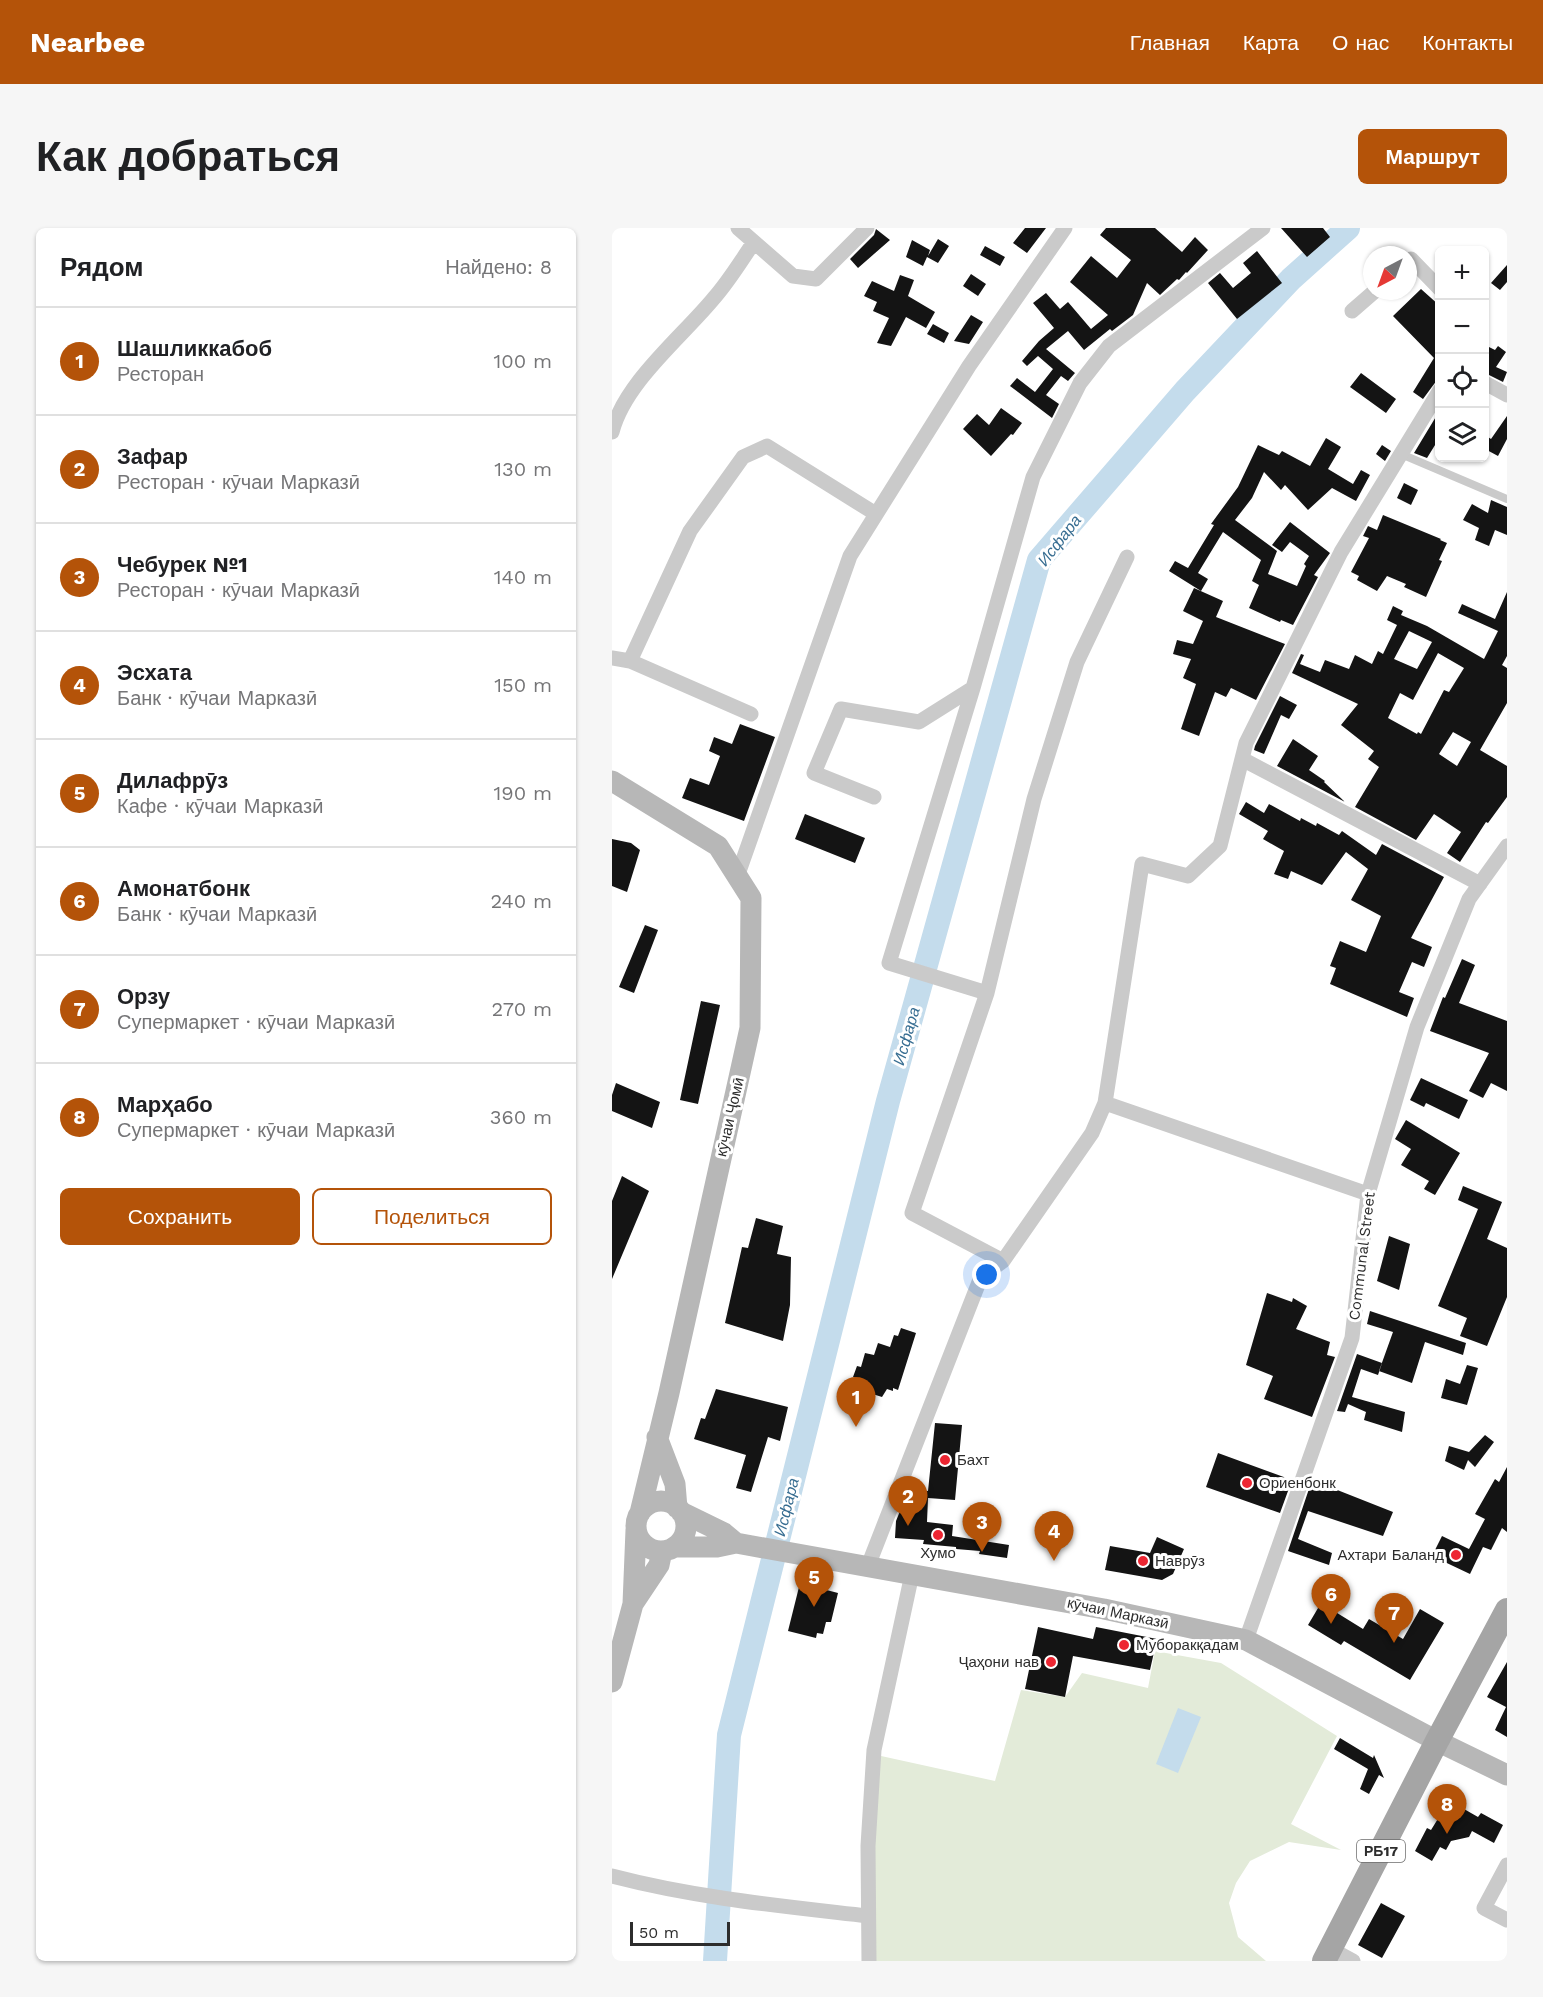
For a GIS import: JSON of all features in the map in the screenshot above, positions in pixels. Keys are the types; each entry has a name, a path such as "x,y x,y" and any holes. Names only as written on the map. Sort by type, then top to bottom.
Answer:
{"main road":[{"name":"кӯчаи Ҷомӣ","path":"612,781 718,846 751,897 750,1028 669,1393 638,1521 633,1604 612,1682"},
{"path":"633,1604 668,1549 680,1542 685,1527 679,1510 675,1484 657,1437"},
{"path":"660,1501 668,1502 742,1544 668,1549 648,1547 638,1537 638,1521 645,1507 660,1501"},
{"name":"кӯчаи Марказӣ","path":"742,1544 1104,1609 1246,1640 1437,1741 1507,1775"},
{"name":"РБ17","path":"1328,1955 1437,1741 1507,1611"}],"street":[{"path":"738,228 793,276 816,279 867,228"},
{"path":"737,877 850,556 969,366 1065,228"},
{"path":"979,990 889,963 973,688 1033,477 1080,383 1109,346 1263,228"},
{"path":"612,432 617,415 649,369 716,297 754,242"},
{"path":"1417,265 1435,284"},
{"path":"1352,311 1365,300"},
{"path":"1489,385 1507,394"},
{"path":"868,1566 981,1277 1003,1260 1092,1133 1105,1103 1142,864 1188,876 1220,846 1246,743 1341,552 1435,398"},
{"path":"630,661 690,531 743,458 767,446 876,514"},
{"path":"1003,1260 912,1213 1034,799 1077,662 1127,558"},
{"path":"612,658 630,661 751,714"},
{"path":"873,797 814,773 841,709 919,722 973,688"},
{"path":"1242,759 1480,884"},
{"name":"Communal Street","path":"1246,1640 1352,1338 1368,1194 1417,1027 1470,899 1480,884 1502,862 1507,846"},
{"path":"1105,1103 1368,1194"},
{"path":"869,1961 868,1846 874,1750 912,1574"},
{"path":"1507,1865 1485,1908 1507,1920"},
{"path":"612,1876 694,1894 868,1916"},
{"path":"1328,1955 1353,1961"}],"lane":[{"path":"1401,454 1507,499"}],"green space":[{"path":"1155,1651 1221,1663 1337,1736 1291,1824 1341,1850 1289,1842 1250,1861 1236,1883 1229,1903 1238,1937 1266,1961 870,1961 872,1754 995,1781 1021,1690 1065,1697 1082,1673 1148,1688"}],"water":[{"path":"1178,1708 1201,1717 1178,1773 1156,1764"}],"building":[{"path":"1025,228 1046,228 1027,253 1013,243"},
{"path":"1106,228 1155,228 1182,252 1195,237 1208,250 1187,273 1160,295 1147,283 1133,315 1112,331 1110,329 1084,350 1068,331 1046,349 1075,373 1068,381 1061,376 1046,395 1059,404 1052,418 1010,386 1017,378 1035,392 1053,369 1038,356 1027,366 1022,361 1054,328 1033,303 1046,293 1060,309 1068,302 1091,329 1108,315 1070,282 1091,256 1117,278 1131,260 1100,235"},
{"path":"1281,228 1323,228 1330,237 1307,257"},
{"path":"876,229 890,240 858,268 850,259 874,235"},
{"path":"938,239 949,246 938,263 927,257 923,266 906,257 912,240 930,250 928,256"},
{"path":"985,246 1005,257 1000,266 980,255"},
{"path":"1257,251 1282,283 1237,319 1208,283 1220,273 1233,288 1251,273 1243,263"},
{"path":"1507,265 1507,282 1500,290 1491,283"},
{"path":"971,274 986,284 978,296 963,286"},
{"path":"900,275 914,280 908,296 935,312 926,328 906,317 891,346 877,343 889,318 873,311 877,302 864,296 872,281 894,291"},
{"path":"1421,289 1435,302 1435,383 1423,399 1413,392 1434,358 1393,316 1410,300 1417,300 1417,293"},
{"path":"971,315 983,322 969,344 954,341"},
{"path":"933,324 949,333 944,343 927,334"},
{"path":"1498,346 1506,352 1496,367 1507,372 1503,382 1489,375 1489,347 1495,350"},
{"path":"1361,373 1396,399 1386,413 1350,387"},
{"path":"1001,408 1022,423 991,456 963,429 977,414 989,425"},
{"path":"1507,416 1507,439 1498,456 1489,451 1489,438 1491,439"},
{"path":"1435,418 1435,445 1427,458 1414,453"},
{"path":"1326,438 1341,447 1328,469 1353,484 1361,470 1370,475 1356,501 1332,488 1308,510 1285,485 1281,490 1264,472 1252,498 1235,520 1277,551 1268,574 1297,586 1309,556 1290,542 1282,552 1272,545 1290,522 1330,553 1314,575 1318,577 1293,625 1281,620 1280,622 1249,608 1259,585 1252,581 1261,560 1223,532 1198,573 1208,579 1201,591 1169,571 1175,561 1188,568 1214,525 1211,524 1238,487 1258,445 1279,455 1282,451 1310,466"},
{"path":"1382,445 1391,451 1385,461 1376,454"},
{"path":"1404,483 1418,490 1411,505 1397,498"},
{"path":"1491,500 1507,507 1507,535 1495,530 1489,546 1475,540 1479,528 1463,520 1472,504 1488,513"},
{"path":"1383,515 1447,543 1439,560 1442,561 1426,597 1404,587 1406,584 1387,576 1377,591 1357,580 1359,576 1351,572 1369,538 1363,536 1368,526 1377,530"},
{"path":"1194,588 1223,601 1216,617 1285,644 1256,700 1231,688 1226,697 1215,692 1199,736 1181,729 1196,684 1183,678 1191,659 1173,654 1177,640 1193,644 1203,621 1183,611"},
{"path":"1507,592 1507,656 1502,665 1507,668 1507,703 1480,750 1507,766 1507,797 1488,823 1486,822 1460,862 1447,853 1461,832 1434,814 1416,840 1355,807 1379,767 1368,759 1374,751 1341,725 1358,704 1292,673 1301,654 1304,655 1300,664 1320,672 1325,660 1349,669 1355,655 1372,664 1378,651 1383,654 1397,625 1387,620 1393,606 1403,611 1401,615 1427,626 1484,659 1498,631 1458,613 1462,604 1495,619","holes":["1409,631 1432,642 1417,669 1394,659","1438,653 1464,668 1449,692 1444,690 1421,734 1388,718 1400,693 1413,700","1453,732 1471,742 1457,766 1439,754"]},
{"path":"1280,696 1297,705 1289,719 1281,715 1264,754 1254,750 1255,746"},
{"path":"740,724 775,737 744,821 682,798 690,778 709,785 720,756 709,751 714,737 732,744"},
{"path":"1293,739 1318,756 1309,770 1325,781 1345,802 1277,766"},
{"path":"1246,802 1264,813 1269,804 1300,821 1301,818 1316,826 1317,823 1339,835 1342,831 1376,855 1382,844 1444,877 1411,938 1432,947 1424,967 1412,962 1399,992 1414,998 1407,1017 1330,984 1336,968 1330,966 1340,941 1366,952 1381,916 1351,900 1368,869 1346,852 1322,885 1291,871 1288,879 1274,874 1284,851 1263,839 1268,831 1239,814"},
{"path":"805,814 865,838 855,863 795,839"},
{"path":"612,839 631,843 640,850 627,892 612,886"},
{"path":"645,925 658,930 634,993 619,987"},
{"path":"1462,959 1475,965 1459,1003 1507,1021 1507,1091 1491,1083 1483,1098 1469,1091 1489,1053 1430,1031 1443,997 1445,998"},
{"path":"701,1001 720,1005 698,1104 680,1100"},
{"path":"1421,1078 1468,1100 1459,1119 1426,1103 1424,1107 1410,1100"},
{"path":"616,1083 660,1102 652,1128 612,1111 612,1095"},
{"path":"1406,1120 1460,1153 1435,1195 1424,1189 1429,1181 1401,1165 1411,1149 1395,1139"},
{"path":"622,1176 649,1191 612,1279 612,1201"},
{"path":"1463,1186 1502,1202 1487,1239 1507,1248 1507,1297 1487,1346 1460,1336 1467,1318 1438,1306 1478,1209 1458,1200"},
{"path":"756,1218 783,1226 777,1254 791,1257 790,1305 783,1341 725,1323 742,1247 748,1248"},
{"path":"1389,1236 1410,1244 1399,1290 1377,1281"},
{"path":"1267,1293 1292,1302 1293,1298 1307,1306 1296,1329 1330,1342 1327,1355 1335,1357 1312,1417 1264,1399 1273,1376 1246,1365"},
{"path":"1370,1311 1466,1343 1463,1355 1425,1342 1412,1383 1379,1371 1393,1332 1367,1324"},
{"path":"901,1328 916,1333 898,1390 887,1389 882,1397 863,1391 864,1387 859,1385 860,1379 853,1377 857,1366 861,1367 865,1353 874,1355 878,1343 890,1347 894,1335 898,1336"},
{"path":"1357,1354 1382,1363 1378,1375 1361,1369 1352,1397 1405,1412 1402,1432 1364,1420 1366,1412 1348,1404 1345,1412 1337,1411"},
{"path":"1467,1365 1478,1368 1467,1405 1441,1398 1446,1379 1460,1384"},
{"path":"716,1389 788,1407 780,1441 768,1437 751,1492 736,1488 746,1455 694,1439 701,1418 705,1419"},
{"path":"935,1423 962,1425 955,1500 928,1498 927,1522 953,1525 952,1536 1009,1545 1007,1558 979,1554 980,1551 956,1549 956,1547 923,1544 924,1540 895,1538 896,1521 909,1489 928,1491"},
{"path":"1485,1435 1494,1442 1475,1467 1468,1460 1464,1470 1445,1461 1449,1446 1469,1452"},
{"name":"Ориенбонк","path":"1218,1453 1292,1480 1280,1513 1206,1487"},
{"path":"1507,1467 1507,1532 1502,1528 1491,1550 1483,1547 1470,1574 1432,1556 1442,1536 1469,1549 1485,1519 1475,1514 1495,1479 1499,1482"},
{"path":"1312,1480 1393,1512 1383,1536 1308,1511 1298,1539 1332,1553 1329,1565 1288,1551"},
{"name":"Наврӯз","path":"1157,1537 1184,1549 1173,1574 1162,1580 1105,1570 1110,1546 1150,1553"},
{"path":"800,1583 838,1593 831,1622 826,1622 823,1634 817,1633 816,1638 788,1631"},
{"path":"1321,1603 1363,1629 1369,1619 1403,1639 1420,1609 1444,1623 1410,1680 1344,1641 1341,1645 1308,1625"},
{"path":"1038,1627 1093,1639 1096,1627 1157,1639 1150,1670 1073,1656 1065,1697 1025,1689"},
{"path":"1507,1662 1507,1737 1495,1730 1506,1707 1487,1697"},
{"path":"1340,1738 1373,1758 1374,1755 1384,1778 1379,1775 1369,1794 1360,1789 1368,1769 1334,1749"},
{"path":"1457,1805 1478,1817 1481,1813 1503,1825 1494,1843 1472,1831 1469,1837 1451,1841 1446,1850 1440,1847 1432,1861 1415,1851 1427,1828 1431,1830 1444,1809"},
{"path":"1381,1903 1405,1916 1382,1958 1358,1945"}],"waterway":[{"name":"Исфара","path":"715,1961 729,1735 888,1101 1039,560 1185,391 1291,279 1348,228"}],"place":[{"name":"Шашликкабоб","path":"856,1427"},
{"name":"Бахт","path":"945,1460"},
{"name":"Ориенбонк","path":"1247,1483"},
{"name":"Зафар","path":"908,1526"},
{"name":"Хумо","path":"938,1535"},
{"name":"Чебурек №1","path":"982,1552"},
{"name":"Ахтари Баланд","path":"1456,1555"},
{"name":"Эсхата","path":"1054,1561"},
{"name":"Наврӯз","path":"1143,1561"},
{"name":"Дилафрӯз","path":"814,1607"},
{"name":"Амонатбонк","path":"1331,1624"},
{"name":"Орзу","path":"1394,1643"},
{"name":"Муборакқадам","path":"1124,1645"},
{"name":"Ҷаҳони нав","path":"1051,1662"},
{"name":"Марҳабо","path":"1447,1834"}]}
